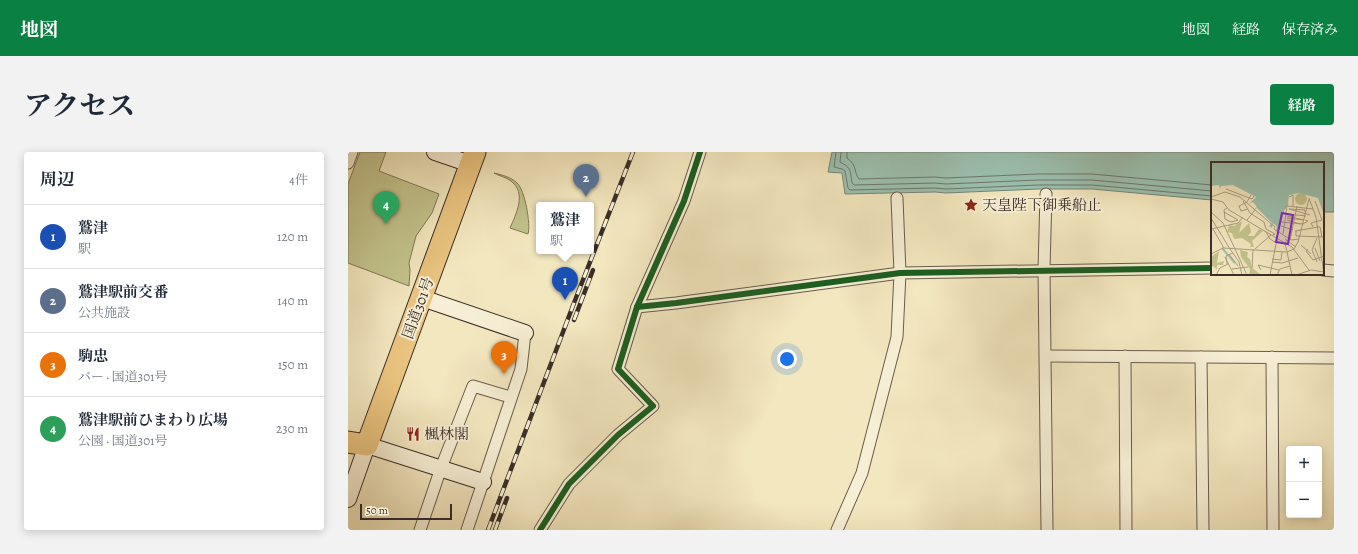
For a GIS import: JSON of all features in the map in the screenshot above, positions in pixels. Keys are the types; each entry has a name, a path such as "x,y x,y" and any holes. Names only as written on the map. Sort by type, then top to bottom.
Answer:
{"highway":[{"name":"国道301号","path":"358,443 422,298 472,158"}],"street":[{"path":"348,162 352,152"},
{"path":"435,152 472,158"},
{"path":"540,530 569,484 618,435 653,406 618,369 637,307 684,201 700,152"},
{"path":"1046,194 1044,270 1048,530"},
{"path":"837,530 862,473 897,337 900,273 897,198"},
{"path":"637,307 900,273 1211,268"},
{"path":"422,298 525,333 521,369 510,397 467,530"},
{"path":"1046,356 1334,358"},
{"path":"1125,356 1126,530"},
{"path":"1201,357 1203,530"},
{"path":"1272,357 1273,530"},
{"path":"420,530 441,468 473,386 510,397"},
{"path":"348,499 358,443 483,482"}],"green space":[{"path":"360,152 386,152 379,171 439,194 432,213 416,236 409,263 409,286 348,263 348,184"},
{"path":"494,173 512,179 520,187 527,208 529,223 528,234 510,228 519,204 516,186 507,178"}],"water":[{"path":"832,152 1334,152 1334,212 1324,212 1324,162 1211,162 1211,200 1092,189 845,194 842,173 828,172"}],"railway":[{"path":"594,252 633,152"},
{"path":"488,530 593,254"},
{"path":"574,320 593,270"},
{"path":"495,530 507,498"}],"cycle path":[{"path":"540,530 569,484 618,435 653,406 618,369 637,307 684,201 700,152"},
{"path":"637,307 900,273 1211,268"}],"place":[{"name":"鷲津駅前交番","path":"586,197"},
{"name":"天皇陛下御乗船止","path":"971,205"},
{"name":"鷲津駅前ひまわり広場","path":"386,224"},
{"name":"鷲津","path":"565,300"},
{"name":"駒忠","path":"504,374"},
{"name":"楓林閣","path":"413,434"}]}
